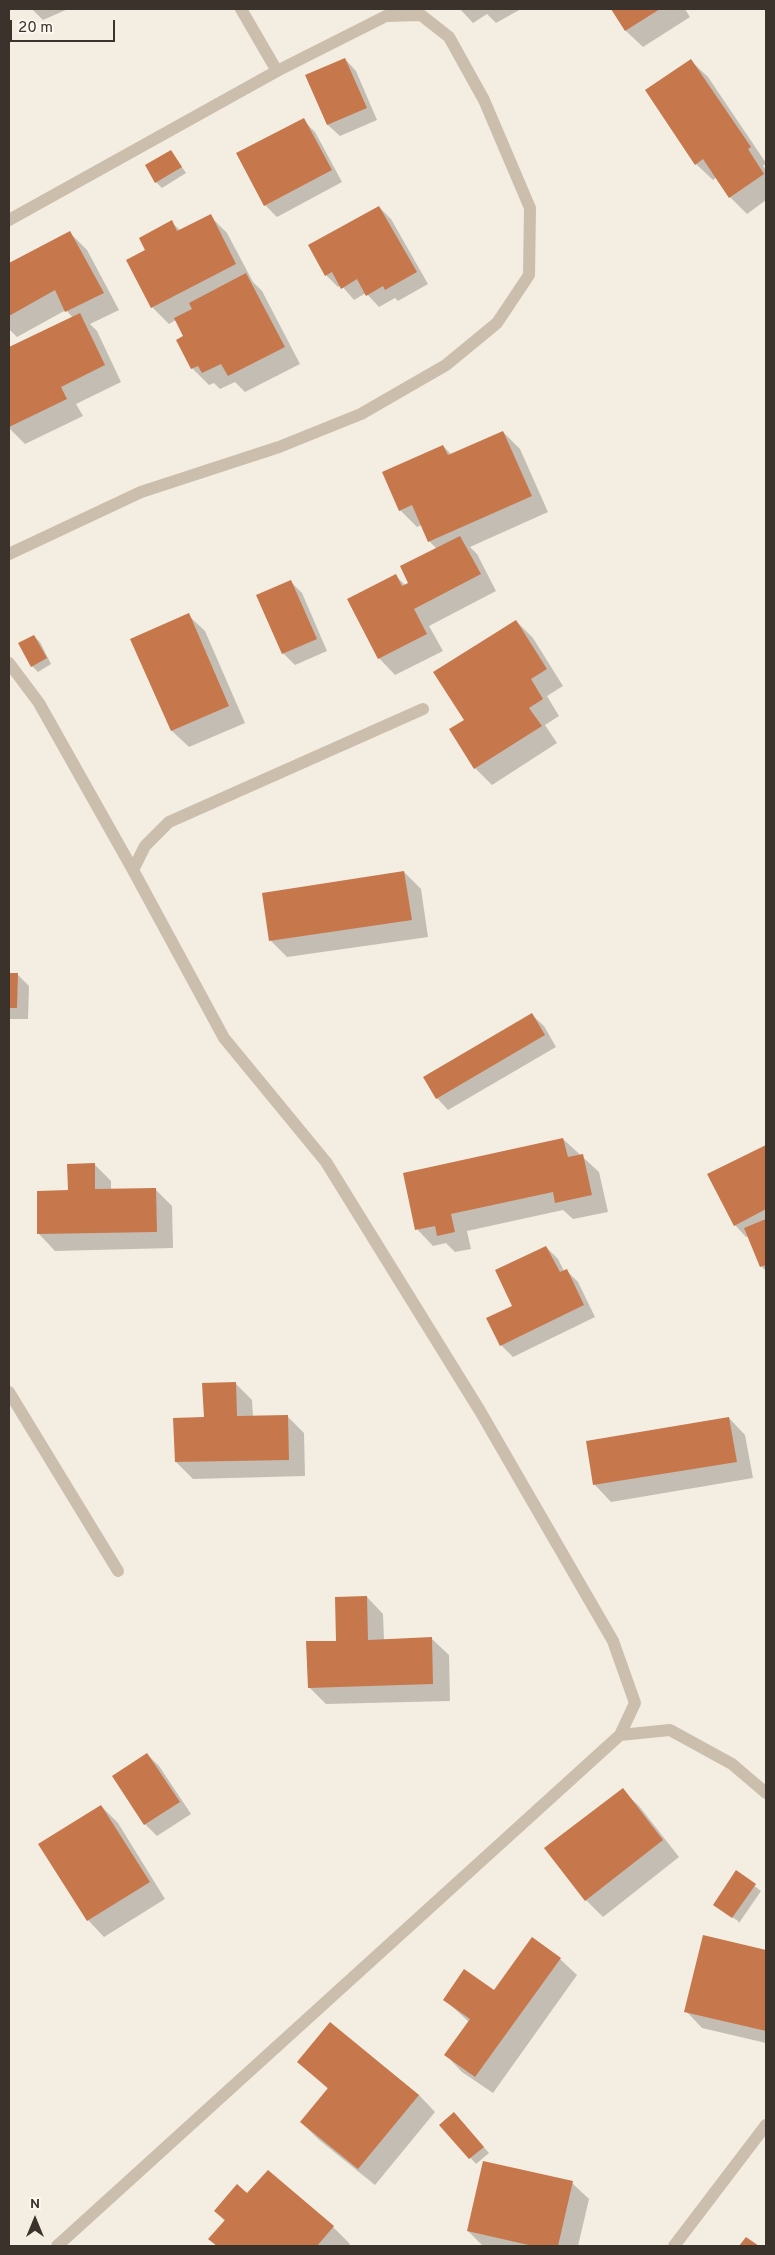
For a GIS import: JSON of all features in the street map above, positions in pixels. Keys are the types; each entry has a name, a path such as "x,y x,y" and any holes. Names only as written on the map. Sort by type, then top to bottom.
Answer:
{"street":[{"path":"241,9 277,71"},
{"path":"9,220 277,71 386,16 421,15 449,37 484,100 530,208 529,275 497,324 446,365 361,414 279,447 141,492 9,554"},
{"path":"9,662 39,703 133,870 224,1038 326,1162 480,1411 613,1641 635,1703 620,1735 57,2246"},
{"path":"133,870 145,846 169,822 423,709"},
{"path":"9,1392 118,1571"},
{"path":"620,1735 670,1730 732,1764 766,1793"},
{"path":"674,2246 766,2125"}],"building":[{"path":"611,9 660,9 625,31"},
{"path":"345,58 367,108 327,125 305,75"},
{"path":"691,59 751,147 748,149 764,174 729,198 703,159 695,165 645,90"},
{"path":"304,118 332,170 264,206 236,153"},
{"path":"171,150 182,167 155,183 145,165"},
{"path":"379,206 417,272 385,290 383,286 366,296 357,279 341,289 332,272 325,276 308,245"},
{"path":"211,214 236,264 151,308 126,260 145,250 139,238 172,220 177,231"},
{"path":"70,231 104,293 65,312 55,290 9,316 9,263"},
{"path":"246,273 285,347 228,376 221,364 202,373 198,366 191,369 176,340 183,336 174,318 192,309 189,303"},
{"path":"80,313 105,365 61,387 67,399 9,427 9,347"},
{"path":"503,431 532,496 428,542 412,505 399,511 382,472 443,445 448,455"},
{"path":"460,536 481,574 414,609 427,634 378,659 347,599 396,574 402,586 408,583 400,566"},
{"path":"291,580 317,639 282,654 256,595"},
{"path":"189,613 229,706 171,731 130,639"},
{"path":"516,620 547,669 531,679 543,699 529,708 542,726 474,769 449,729 464,720 433,672"},
{"path":"34,635 47,658 31,667 18,643"},
{"path":"404,871 412,920 269,941 262,893"},
{"path":"9,973 18,973 17,1008 9,1008"},
{"path":"532,1013 545,1035 436,1099 423,1077"},
{"path":"563,1138 568,1157 583,1154 592,1195 555,1203 553,1192 451,1214 455,1232 437,1236 435,1226 415,1230 403,1173"},
{"path":"766,1145 766,1209 734,1226 707,1174"},
{"path":"95,1163 95,1189 156,1188 157,1232 37,1234 37,1191 68,1190 67,1164"},
{"path":"766,1219 766,1265 760,1267 744,1228"},
{"path":"546,1246 560,1272 567,1269 584,1305 500,1346 486,1318 512,1306 495,1270"},
{"path":"236,1382 237,1416 288,1415 289,1460 175,1462 173,1418 204,1417 202,1383"},
{"path":"729,1417 737,1462 593,1485 586,1441"},
{"path":"367,1596 368,1640 432,1637 433,1684 308,1688 306,1641 336,1641 335,1597"},
{"path":"147,1753 180,1802 144,1825 112,1776"},
{"path":"623,1788 663,1840 585,1901 544,1848"},
{"path":"101,1805 150,1882 87,1921 38,1844"},
{"path":"736,1870 756,1884 732,1918 713,1905"},
{"path":"703,1935 766,1950 766,2031 684,2012"},
{"path":"532,1937 561,1958 475,2077 444,2055 470,2019 443,2000 464,1969 494,1990"},
{"path":"330,2022 419,2095 358,2169 300,2122 328,2088 297,2062"},
{"path":"454,2112 484,2147 469,2159 439,2125"},
{"path":"483,2161 573,2181 558,2246 533,2246 467,2231"},
{"path":"268,2170 334,2226 317,2246 217,2246 208,2239 225,2220 214,2211 237,2184 247,2193"},
{"path":"746,2237 759,2246 739,2246"}]}
